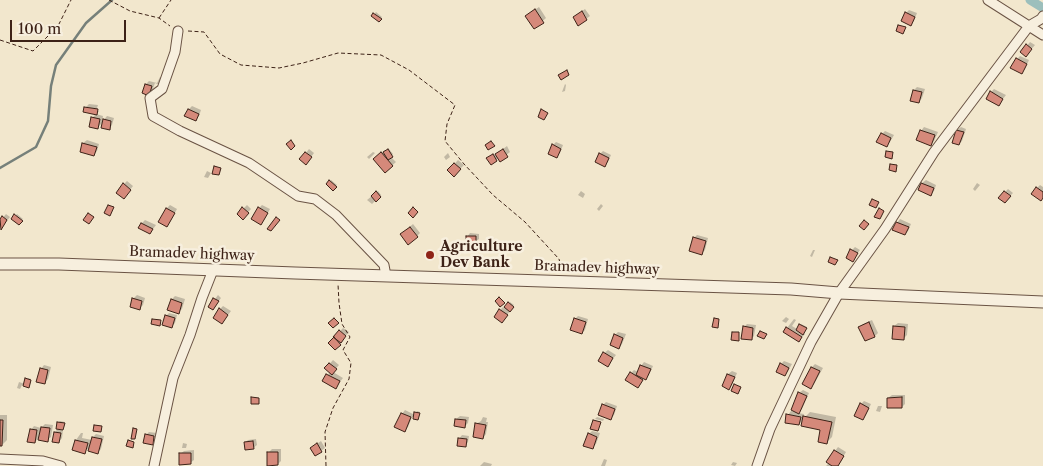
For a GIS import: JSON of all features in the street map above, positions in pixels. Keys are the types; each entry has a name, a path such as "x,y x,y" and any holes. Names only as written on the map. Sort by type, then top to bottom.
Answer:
{"street":[{"path":"988,0 1043,35"},
{"path":"757,466 770,429 811,342 839,293 885,229 934,152 1029,26 1042,17"},
{"path":"178,31 175,52 162,89 150,98 153,116 180,131 249,163 298,196 315,199 336,216 384,264 386,276"},
{"name":"Bramadev highway","path":"0,264 59,264 791,289 839,293 1043,302"},
{"path":"154,466 173,378 213,270"},
{"path":"0,459 43,461 61,466"}],"path":[{"path":"0,40 34,51 58,26 71,0"},
{"path":"109,0 130,11 159,18 178,31 204,32 220,54 240,65 279,68 338,52 381,55 409,70 455,105 447,124 446,141 464,164 494,195 525,222 560,259 565,282"},
{"path":"159,18 171,0"},
{"path":"326,466 325,432 333,408 349,379 351,363 343,350 350,337 342,324 338,274"}],"building":[{"path":"535,9 544,23 534,29 525,16"},
{"path":"582,11 587,20 578,26 573,17"},
{"path":"905,12 915,17 911,26 901,21"},
{"path":"373,13 382,19 379,22 371,16"},
{"path":"898,25 906,27 903,34 896,31"},
{"path":"1026,44 1032,49 1026,57 1020,52"},
{"path":"1016,58 1027,64 1022,74 1010,68"},
{"path":"567,70 569,75 561,80 558,75"},
{"path":"145,84 152,86 149,96 142,93"},
{"path":"913,90 922,92 919,103 910,101"},
{"path":"990,91 1003,99 999,106 986,99"},
{"path":"84,107 98,109 97,115 83,112"},
{"path":"188,109 199,114 196,121 184,116"},
{"path":"541,109 548,113 544,120 538,117"},
{"path":"91,117 100,119 98,129 89,127"},
{"path":"103,119 111,121 110,130 101,128"},
{"path":"920,130 935,135 931,146 916,140"},
{"path":"956,130 964,132 959,145 952,143"},
{"path":"881,133 891,138 887,147 876,142"},
{"path":"291,140 295,146 291,150 286,144"},
{"path":"491,141 495,146 488,150 485,145"},
{"path":"82,143 97,147 94,156 80,152"},
{"path":"552,144 561,149 557,158 548,154"},
{"path":"388,149 393,157 388,160 383,152"},
{"path":"503,149 508,157 500,162 495,154"},
{"path":"886,151 893,152 892,159 885,157"},
{"path":"305,152 312,157 306,165 299,159"},
{"path":"381,152 393,166 385,173 373,159"},
{"path":"599,153 609,158 605,167 595,162"},
{"path":"493,154 497,161 491,165 486,158"},
{"path":"454,163 461,169 454,177 447,170"},
{"path":"890,164 897,165 896,172 889,170"},
{"path":"214,166 221,168 219,175 212,174"},
{"path":"329,180 337,187 333,191 326,184"},
{"path":"123,183 131,190 124,199 116,193"},
{"path":"921,183 934,188 931,196 918,190"},
{"path":"1036,187 1043,192 1041,201 1031,194"},
{"path":"376,191 381,197 376,202 371,196"},
{"path":"1004,191 1011,196 1005,203 998,198"},
{"path":"872,199 879,202 876,208 869,205"},
{"path":"108,205 114,207 110,216 104,213"},
{"path":"242,207 249,213 243,220 237,214"},
{"path":"258,207 268,213 261,225 251,219"},
{"path":"413,207 418,212 413,218 408,213"},
{"path":"166,208 175,213 167,227 158,222"},
{"path":"879,208 884,211 880,219 874,217"},
{"path":"88,213 94,217 89,224 83,220"},
{"path":"14,214 23,221 19,225 11,219"},
{"path":"2,216 7,220 1,230 0,219"},
{"path":"276,217 280,220 271,231 267,229"},
{"path":"864,220 869,224 864,230 859,226"},
{"path":"896,222 909,227 905,235 892,230"},
{"path":"141,223 153,229 150,234 138,228"},
{"path":"410,227 418,237 408,245 400,234"},
{"path":"466,236 476,236 476,244 466,243"},
{"path":"693,237 706,241 702,255 689,251"},
{"path":"850,249 858,253 853,262 846,258"},
{"path":"830,257 838,260 835,265 828,262"},
{"path":"499,297 505,303 500,307 495,301"},
{"path":"132,298 142,301 140,310 130,307"},
{"path":"213,298 219,301 213,310 208,307"},
{"path":"171,299 182,303 179,314 167,310"},
{"path":"508,302 514,307 510,312 504,307"},
{"path":"219,308 228,315 222,324 213,318"},
{"path":"499,309 508,315 502,323 494,317"},
{"path":"165,315 175,318 172,328 162,325"},
{"path":"334,318 339,323 333,328 328,323"},
{"path":"574,318 586,322 582,334 570,330"},
{"path":"714,318 719,319 718,328 712,327"},
{"path":"152,319 161,320 160,326 151,324"},
{"path":"869,322 875,337 865,341 858,327"},
{"path":"799,324 807,328 803,335 796,330"},
{"path":"743,326 753,328 752,340 741,339"},
{"path":"893,326 905,327 904,340 892,339"},
{"path":"786,327 802,337 799,342 783,332"},
{"path":"339,330 346,336 341,343 333,337"},
{"path":"760,331 767,334 764,339 757,336"},
{"path":"732,332 739,332 739,341 731,340"},
{"path":"614,334 623,338 619,349 610,345"},
{"path":"334,337 341,345 335,350 328,343"},
{"path":"603,352 613,358 608,367 598,361"},
{"path":"329,363 337,369 332,375 324,368"},
{"path":"780,363 789,368 785,376 776,372"},
{"path":"640,365 651,369 646,380 636,375"},
{"path":"811,367 820,371 811,389 802,384"},
{"path":"40,368 48,370 45,384 36,382"},
{"path":"630,372 643,380 638,388 625,380"},
{"path":"326,374 340,381 336,389 322,381"},
{"path":"727,374 735,377 729,390 722,386"},
{"path":"25,378 31,380 29,388 23,386"},
{"path":"734,384 741,387 738,394 731,391"},
{"path":"798,392 807,396 799,414 791,410"},
{"path":"251,397 259,398 259,404 251,404"},
{"path":"902,397 902,408 887,408 887,398"},
{"path":"860,403 869,408 863,420 854,416"},
{"path":"602,404 615,409 611,420 598,415"},
{"path":"414,412 420,413 418,420 413,419"},
{"path":"401,413 411,417 405,432 394,427"},
{"path":"786,414 801,417 799,425 785,423"},
{"path":"803,416 832,422 827,444 818,442 820,430 801,426"},
{"path":"455,419 466,420 465,428 454,426"},
{"path":"0,420 3,420 2,446 0,446"},
{"path":"593,420 601,422 598,431 590,429"},
{"path":"57,422 65,423 63,430 56,429"},
{"path":"475,423 486,425 483,439 473,437"},
{"path":"94,425 102,426 101,432 93,431"},
{"path":"41,427 50,428 48,442 38,440"},
{"path":"133,428 137,429 135,439 131,439"},
{"path":"30,429 37,430 35,443 27,442"},
{"path":"54,432 61,433 59,443 52,442"},
{"path":"588,433 597,437 593,449 583,446"},
{"path":"145,434 154,436 153,445 143,443"},
{"path":"92,437 102,439 98,454 88,451"},
{"path":"458,438 467,439 466,447 457,446"},
{"path":"75,440 88,443 85,454 72,450"},
{"path":"128,440 134,442 133,448 126,446"},
{"path":"253,441 254,449 245,450 244,442"},
{"path":"317,443 322,452 315,456 310,448"},
{"path":"834,450 844,456 838,466 832,466 826,462"},
{"path":"267,452 278,452 278,465 267,466"},
{"path":"179,453 191,453 191,464 179,465"}],"waterway":[{"path":"0,168 36,147 48,121 51,86 56,65 86,23 112,0"},
{"path":"1030,0 1043,8"}],"place":[{"name":"Agriculture Dev Bank","path":"430,255"}]}
